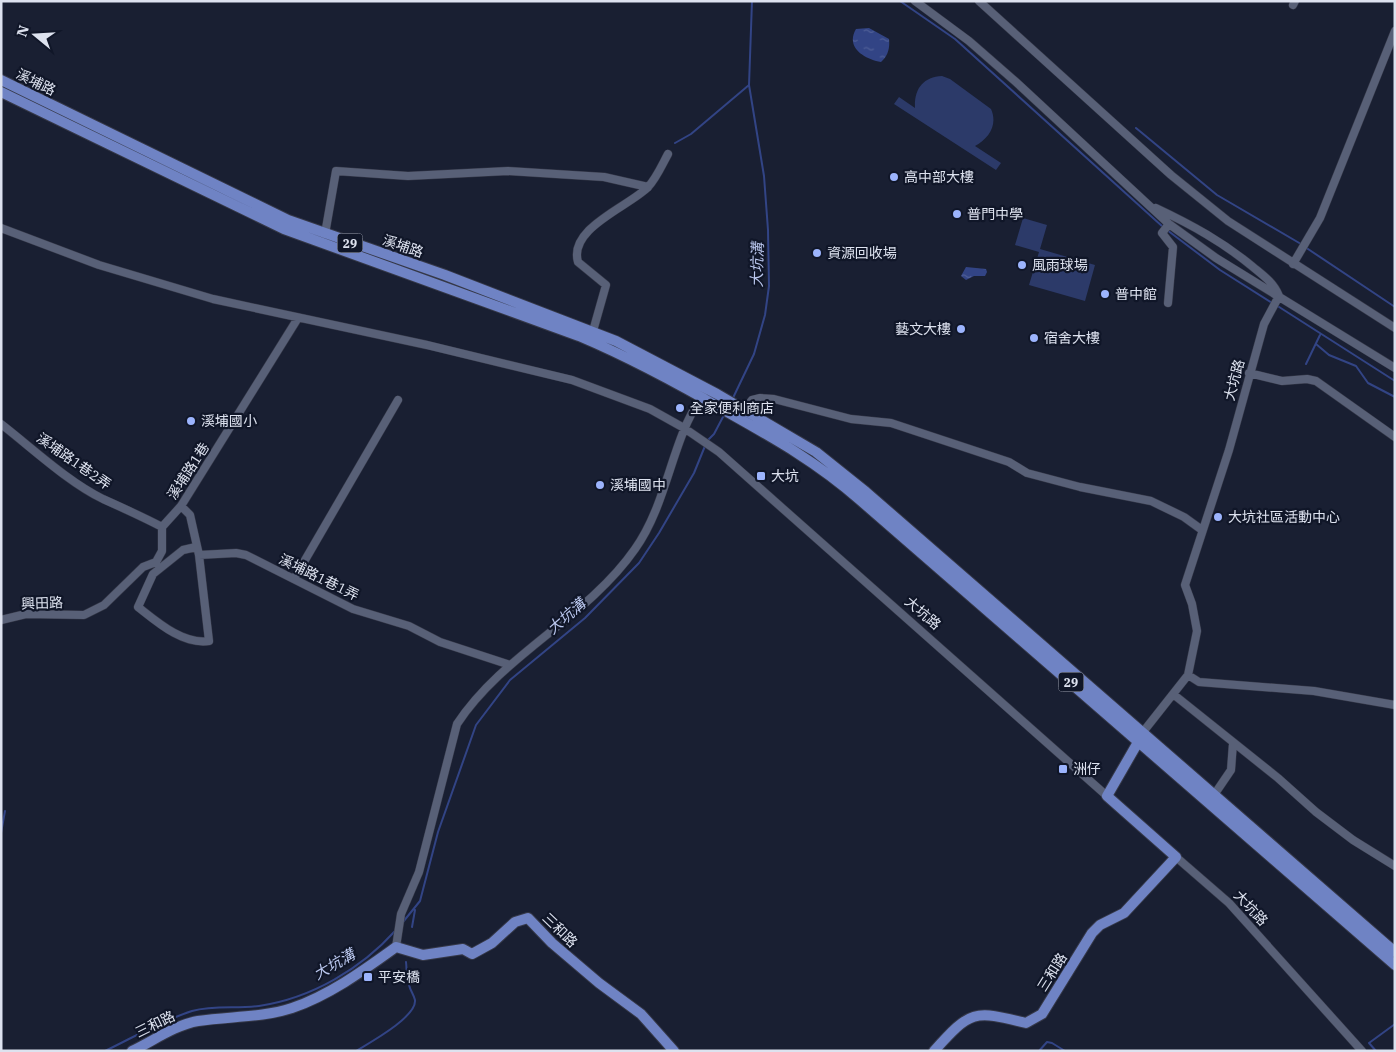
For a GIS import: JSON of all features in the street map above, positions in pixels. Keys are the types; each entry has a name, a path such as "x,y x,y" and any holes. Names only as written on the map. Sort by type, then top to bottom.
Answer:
{"main road":[{"name":"溪埔路","path":"1,80 288,220 445,275 593,331 739,413"},
{"name":"溪埔路","path":"1,92 284,229 579,336 703,392"},
{"name":"29","path":"739,413 811,460 833,477 1141,737 1214,795 1395,952"},
{"name":"29","path":"1141,737 1395,966"},
{"name":"大坑路","path":"1141,737 1107,796 1176,857"},
{"name":"三和路","path":"934,1051 966,1019 976,1014 994,1015 1026,1024 1042,1014 1092,933 1100,925 1124,913 1176,857"},
{"name":"三和路","path":"132,1051 191,1023 267,1014 294,1007 345,983 397,942 423,954 464,949 472,954 492,943 515,922 528,918 552,943 599,983 641,1014 674,1051"}],"street":[{"path":"915,1 969,41 1169,224 1216,258 1395,368"},
{"path":"979,1 1171,174 1228,221 1395,328"},
{"path":"1293,264 1320,218 1395,31"},
{"path":"593,331 606,284 578,262 576,257 578,248 594,224 648,187 668,154"},
{"path":"325,234 336,171 408,176 508,171 604,177 648,187"},
{"path":"1148,204 1214,236 1230,247 1275,286 1279,296"},
{"path":"1168,303 1173,247 1162,233 1169,224"},
{"path":"1,228 99,266 213,299 427,345 572,380 650,409 684,428"},
{"name":"大坑路","path":"1141,737 1188,675 1196,631 1192,604 1185,585 1229,450 1264,324 1279,296"},
{"name":"溪埔路1巷","path":"162,528 181,506 298,318"},
{"path":"1249,373 1282,381 1307,379 1316,381 1395,436"},
{"path":"397,942 400,914 419,872 457,724 469,706 510,665 566,620 635,549 654,517 684,428 703,392"},
{"path":"739,413 752,400 774,399 851,419 891,423 1009,462 1027,473 1080,487 1151,501 1184,517 1202,530"},
{"path":"294,579 398,400"},
{"name":"溪埔路1巷2弄","path":"1,424 51,464 102,499 119,505 162,528"},
{"name":"大坑路","path":"684,428 719,452 1107,796"},
{"name":"溪埔路1巷1弄","path":"181,506 190,515 197,551 209,641 199,642 165,627 138,607 153,574 183,550 197,551 236,553 246,555 353,609 409,626 440,642 510,665"},
{"name":"興田路","path":"1,620 26,614 84,615 104,604 143,567 156,562 162,551 162,528"},
{"path":"1188,675 1199,682 1314,691 1395,704"},
{"path":"1173,694 1352,840 1395,866"},
{"path":"1214,795 1231,770 1234,743"},
{"name":"大坑路","path":"1176,857 1229,903 1362,1051"}],"shaded area":[{"path":"942,76 950,79 991,109 993,126 988,135 975,146 1001,163 996,170 894,104 899,97 915,108 916,95 921,85 930,79"},
{"path":"1023,218 1047,225 1040,249 1095,265 1085,301 1029,285 1039,252 1015,245"}],"water":[{"path":"869,28 889,39 888,52 881,62 863,55 858,51 853,42 856,29"},
{"path":"966,267 986,269 987,272 985,276 974,276 966,280 961,276"}],"waterway":[{"name":"大坑溝","path":"732,400 754,354 765,315 769,286 768,230 764,176 749,85 752,1"},
{"path":"900,1 955,39 1163,227"},
{"path":"675,143 691,134 749,85"},
{"path":"1136,128 1217,195 1301,244"},
{"path":"1167,230 1220,270 1272,303"},
{"path":"1305,247 1395,307"},
{"path":"1276,305 1395,381"},
{"path":"1306,364 1320,335"},
{"path":"1316,344 1329,355 1356,366 1368,383 1395,397"},
{"name":"大坑溝","path":"708,440 714,434 724,415"},
{"name":"大坑溝","path":"403,922 420,901 438,832 476,725 510,680 585,618 639,563 694,473 705,446"},
{"path":"1,833 5,811"},
{"path":"412,927 415,910"},
{"name":"大坑溝","path":"105,1051 158,1024 192,1011 209,1008 259,1006 279,1002 316,989 351,969 396,930"},
{"path":"356,1051 391,1029 414,1007 415,1000 408,982 406,962"},
{"path":"1376,1051 1369,1043 1395,1024"},
{"path":"1039,1051 1047,1042 1065,1051"}],"place":[{"name":"高中部大樓","path":"894,177"},
{"name":"普門中學","path":"957,214"},
{"name":"資源回收場","path":"817,253"},
{"name":"風雨球場","path":"1022,265"},
{"name":"普中館","path":"1105,294"},
{"name":"藝文大樓","path":"961,329"},
{"name":"宿舍大樓","path":"1034,338"},
{"name":"全家便利商店","path":"680,408"},
{"name":"溪埔國小","path":"191,421"},
{"name":"大坑","path":"761,476"},
{"name":"溪埔國中","path":"600,485"},
{"name":"大坑社區活動中心","path":"1218,517"},
{"name":"洲仔","path":"1063,769"},
{"name":"平安橋","path":"368,977"}]}
